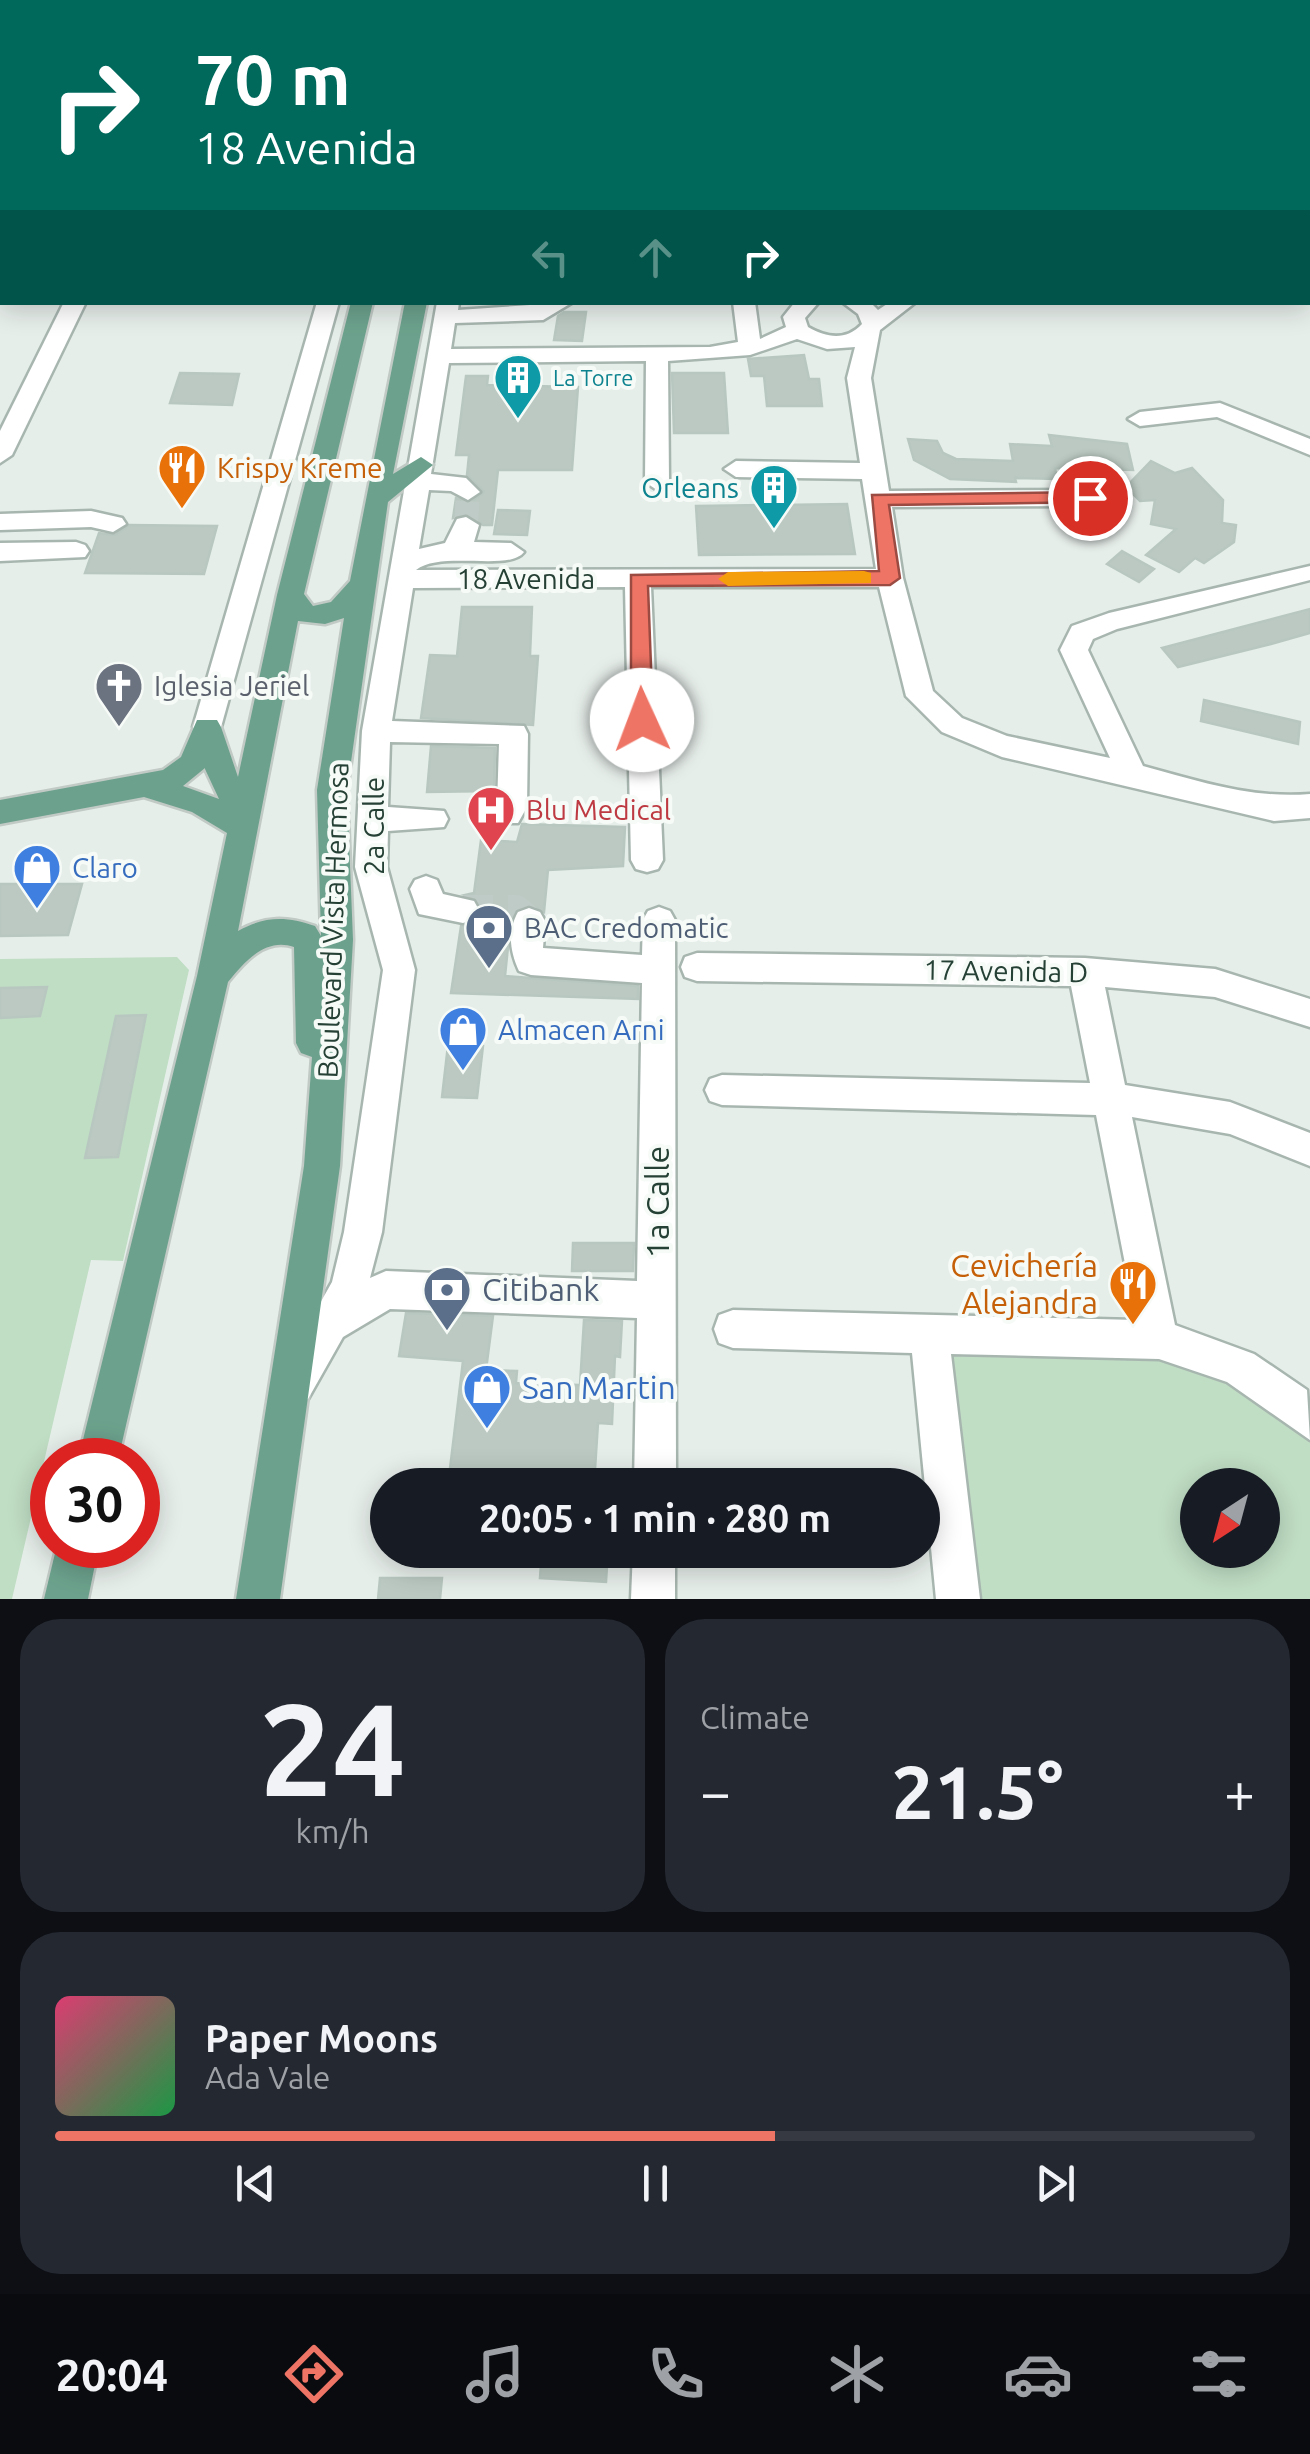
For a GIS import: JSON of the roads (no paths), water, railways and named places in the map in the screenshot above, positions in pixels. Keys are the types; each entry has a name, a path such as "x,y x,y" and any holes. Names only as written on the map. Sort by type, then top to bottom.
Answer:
{"main road":[{"path":"103,1438 213,976 290,595 361,305"},
{"name":"Boulevard Vista Hermosa","path":"258,1599 322,1166 338,940 332,790 376,500 415,305"},
{"path":"376,500 420,473"},
{"path":"290,595 306,614 329,616 348,604 364,581"},
{"path":"0,812 38,800 144,786 186,771 196,760 207,727"},
{"path":"207,727 242,823"},
{"path":"144,786 202,803 242,823"},
{"path":"213,976 239,946 260,933 289,930 304,936 310,947 322,1166"},
{"path":"66,1599 73,1568"}],"street":[{"path":"0,453 74,305"},
{"path":"207,727 327,305"},
{"path":"447,310 493,324 534,324 559,305"},
{"path":"744,305 750,348"},
{"path":"858,305 867,310 872,328 858,373 890,578 920,696 973,736 1232,802 1274,809 1310,806"},
{"path":"826,342 852,341 901,305"},
{"name":"2a Calle","path":"290,1392 332,1324 358,1255 398,970 374,887 370,819 376,731 447,310"},
{"path":"584,374 750,348 797,311 858,373"},
{"path":"440,356 656,364"},
{"path":"656,364 656,482"},
{"path":"1140,418 1220,410 1310,448"},
{"path":"736,468 875,471"},
{"path":"420,473 458,484 468,492"},
{"path":"878,499 1090,498"},
{"path":"0,522 90,520 113,524"},
{"path":"454,550 467,534 466,525"},
{"path":"403,570 454,550 511,546 511,580"},
{"path":"0,552 76,551"},
{"name":"18 Avenida","path":"403,570 511,580 890,578"},
{"path":"1132,774 1074,650 1082,634 1108,622 1303,573"},
{"path":"638,580 647,860"},
{"path":"376,731 514,734 512,807 507,815"},
{"path":"370,819 433,819"},
{"path":"426,889 430,905 463,910"},
{"path":"529,920 526,951 530,961 658,970"},
{"name":"1a Calle","path":"655,1468 659,920"},
{"name":"17 Avenida D","path":"697,966 1086,972 1216,983 1310,1013"},
{"path":"1086,972 1159,1340"},
{"path":"722,1090 1113,1099 1190,1106 1272,1130 1310,1150"},
{"path":"358,1255 386,1290"},
{"path":"332,1324 386,1290 658,1300"},
{"path":"734,1329 1159,1340 1210,1352 1276,1386 1310,1420"},
{"path":"930,1336 958,1599"},
{"path":"653,1599 654,1568"}],"tunnel":[{"path":"466,525 468,492"},
{"path":"463,910 516,910 529,921"}],"place":[{"name":"La Torre","path":"518,420"},
{"name":"Krispy Kreme","path":"182,510"},
{"name":"Orleans","path":"774,530"},
{"name":"Iglesia Jeriel","path":"119,728"},
{"name":"Blu Medical","path":"491,852"},
{"name":"Claro","path":"37,910"},
{"name":"BAC Credomatic","path":"489,970"},
{"name":"Almacen Arni","path":"463,1072"},
{"name":"Cevichería Alejandra","path":"1133,1326"},
{"name":"Citibank","path":"447,1332"},
{"name":"San Martin","path":"487,1430"}]}
